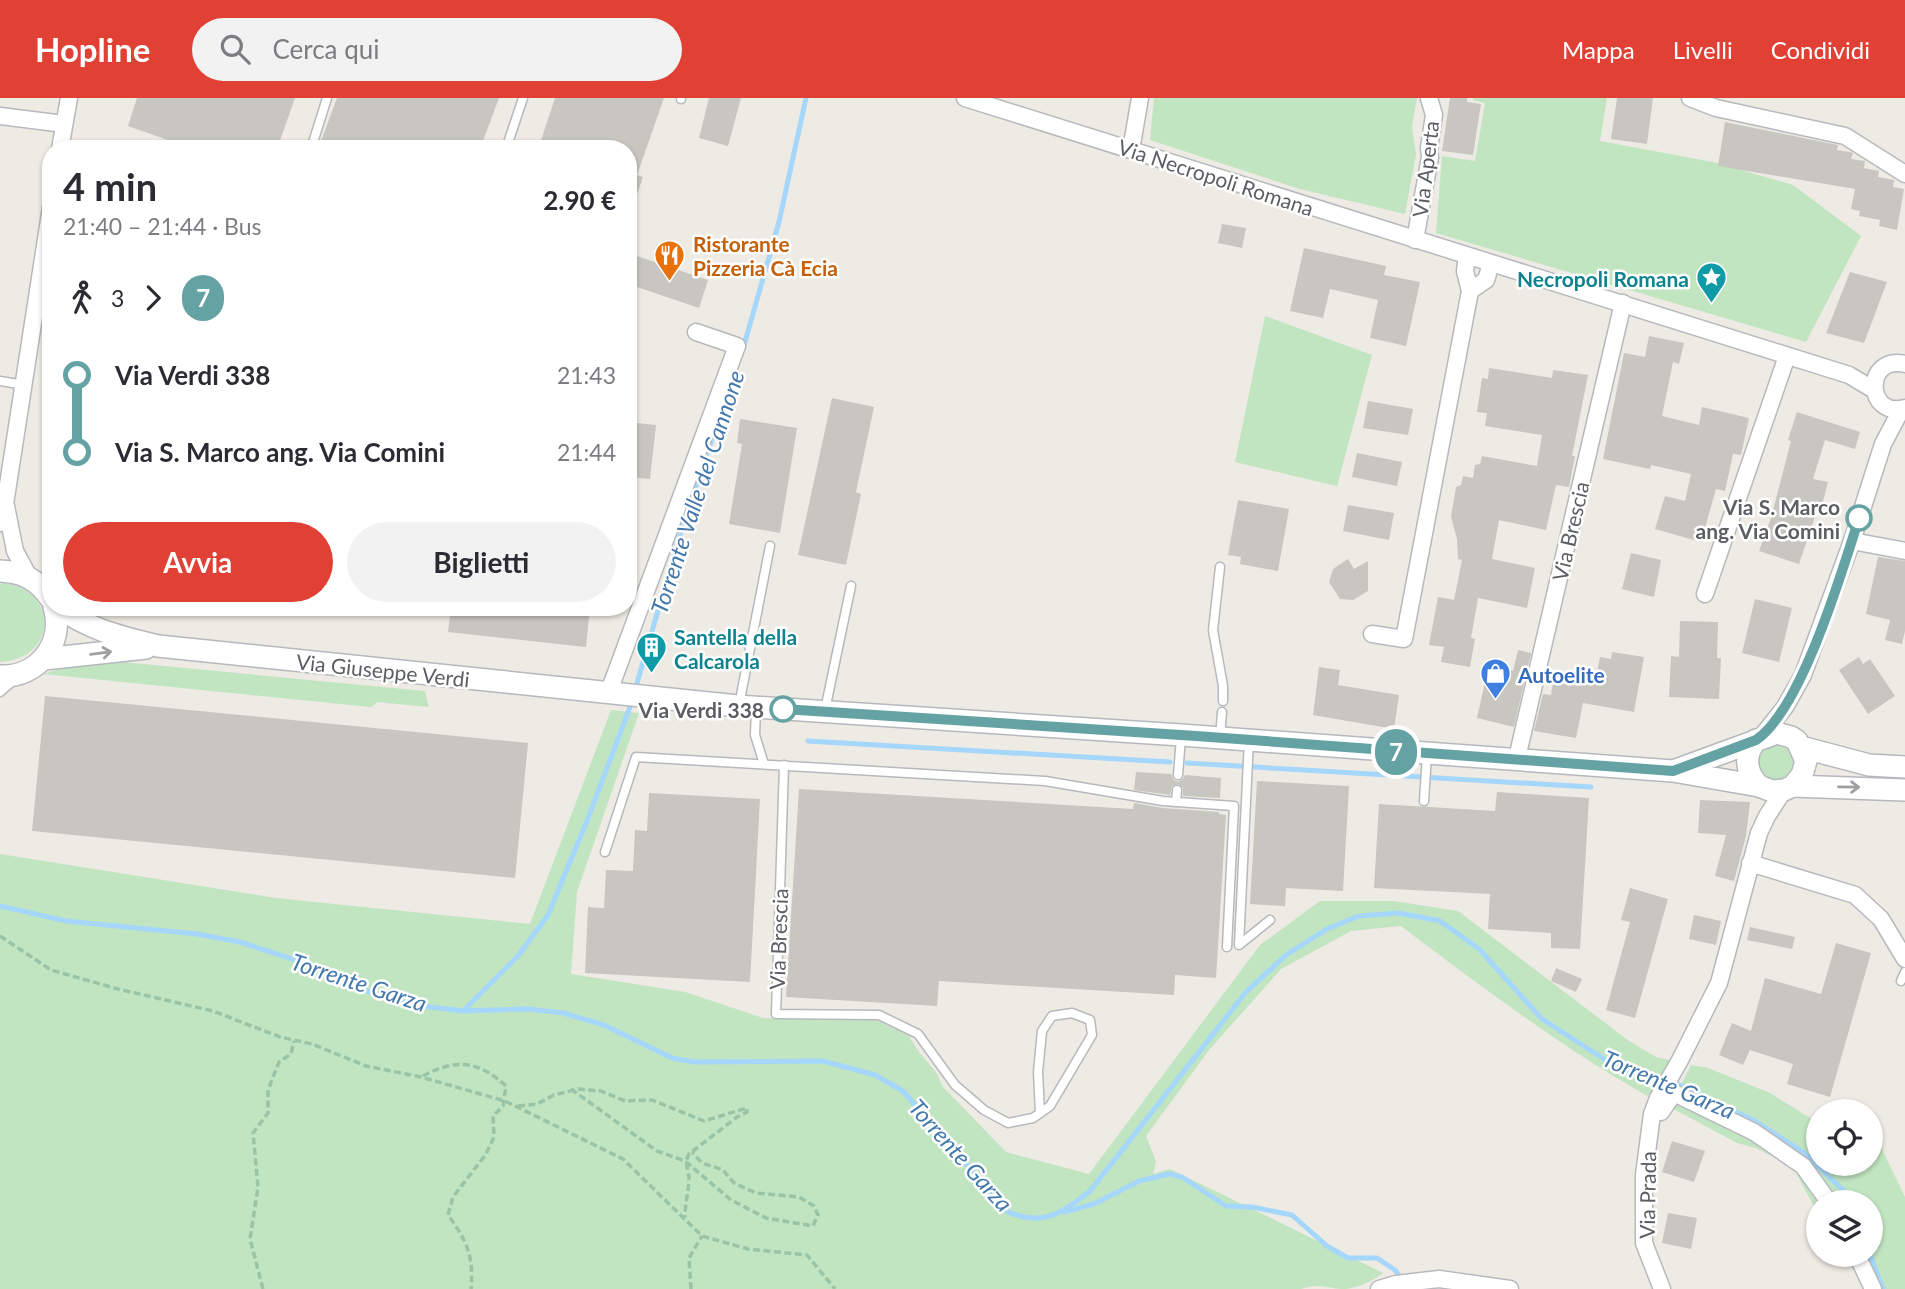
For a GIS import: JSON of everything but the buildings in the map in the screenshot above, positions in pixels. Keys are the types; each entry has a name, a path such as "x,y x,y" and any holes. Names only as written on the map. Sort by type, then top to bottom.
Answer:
{"main road":[{"path":"0,571 29,577 42,586"},
{"name":"Via Giuseppe Verdi","path":"0,676 24,673 44,659 57,632 57,616"},
{"name":"Via Giuseppe Verdi","path":"69,616 102,631 158,646 741,706"},
{"name":"Via Giuseppe Verdi","path":"44,659 158,646"},
{"path":"741,706 1220,738 1249,748 1427,761 1517,758 1673,771 1775,788 1905,790"},
{"path":"1673,771 1777,733 1784,734 1800,745 1869,765 1905,767"},
{"path":"1759,738 1751,746 1747,760 1749,774 1775,788"},
{"path":"1775,788 1802,775 1805,761 1800,745"}],"street":[{"path":"61,140 69,98"},
{"name":"Via Necropoli Romana","path":"965,98 1849,375 1874,390"},
{"path":"1131,150 1140,98"},
{"name":"Via Aperta","path":"1415,240 1430,158 1434,115 1429,98"},
{"path":"1690,98 1716,108 1844,136 1905,174"},
{"path":"0,116 64,124"},
{"path":"1372,634 1404,639 1470,320 1470,291 1465,271 1467,256"},
{"path":"1470,291 1486,280 1491,264"},
{"path":"0,523 42,299"},
{"name":"Via Brescia","path":"1517,758 1623,303"},
{"path":"625,695 737,346 696,332"},
{"path":"1705,594 1787,356"},
{"name":"Via Necropoli Romana","path":"1849,375 1882,369 1903,361"},
{"path":"1759,738 1785,707 1804,675 1897,408 1877,398 1874,390 1876,376 1882,369"},
{"path":"5,504 15,551 29,577"},
{"path":"1852,541 1905,551"},
{"path":"1785,707 1800,745"},
{"name":"Via Prada","path":"1662,1289 1644,1243 1644,1175 1652,1114 1657,1098 1679,1062 1719,983 1750,863 1775,788"},
{"path":"1750,863 1855,895 1881,919 1905,959"},
{"path":"1652,1114 1661,1112 1674,1093 1754,1132 1803,1166 1820,1190"},
{"path":"1863,1267 1874,1289"},
{"path":"1379,1289 1396,1284 1439,1279 1510,1289"}],"lane":[{"path":"314,140 327,98"},
{"path":"509,140 523,98"},
{"path":"0,381 24,384"},
{"path":"764,764 741,706 770,546"},
{"path":"1220,567 1213,630 1223,701"},
{"path":"824,712 851,586"},
{"path":"0,692 24,673"},
{"path":"1220,738 1222,712"},
{"path":"1178,775 1181,735"},
{"path":"1249,748 1239,945 1270,920"},
{"path":"605,852 636,757 1045,781 1176,802 1234,806 1227,947"},
{"path":"1424,801 1427,761"},
{"name":"Via Brescia","path":"784,765 775,1014 879,1015 918,1034 955,1085 984,1110 1008,1123 1032,1118 1040,1113"},
{"path":"1176,802 1177,790"},
{"path":"1902,981 1905,972"},
{"path":"1072,1013 1090,1020 1092,1035 1050,1106 1040,1113 1038,1072 1042,1031 1052,1016 1072,1013"}],"path":[{"path":"0,936 51,970 213,1011 280,1037 312,1044 366,1066 422,1077 505,1101 623,1158 702,1236 748,1249 807,1255 835,1289"},
{"path":"263,1289 250,1239 258,1187 253,1133 268,1113 268,1090 279,1062 291,1054 295,1040"},
{"path":"422,1077 451,1064 471,1065 491,1074 506,1086 503,1106 493,1116 494,1137 486,1154 469,1173 453,1198 448,1215 472,1257 471,1289"},
{"path":"516,1106 537,1104 571,1089 601,1091 625,1101 652,1100 704,1121 747,1108 747,1112 688,1154 685,1161 689,1180 685,1217"},
{"path":"571,1089 657,1151 685,1161 731,1200 765,1218 813,1226 818,1215 814,1206 799,1198 756,1193 734,1183 723,1170 702,1163 692,1152"},
{"path":"691,1289 688,1258 702,1236"}],"green space":[{"path":"1154,98 1417,98 1412,126 1416,155 1405,214 1300,189 1150,140"},
{"path":"1473,98 1607,98 1600,141 1713,162 1793,185 1861,236 1806,342 1436,233 1442,156 1475,161 1485,103"},
{"path":"1265,316 1372,355 1337,486 1235,462"},
{"path":"0,584 22,589 35,598 42,611 44,624 41,638 33,650 19,658 0,662"},
{"path":"80,662 122,662 425,691 429,707 377,702 371,707 44,674"},
{"path":"611,710 639,713 577,892 571,974 685,992 763,1018 876,1020 909,1036 936,1072 943,1087 1006,1152 1089,1174 1260,945 1320,901 1394,901 1458,911 1629,1041 1656,1057 1674,1061 1649,1097 1553,1037 1401,926 1351,931 1281,969 1209,1050 1146,1136 1156,1162 1153,1174 1170,1169 1383,1273 1357,1287 1346,1289 1319,1286 1301,1289 0,1289 0,854 276,898 530,924"},
{"path":"1776,745 1788,750 1793,762 1788,774 1776,779 1764,774 1759,762 1764,750"},
{"path":"1691,1065 1708,1068 1770,1093 1806,1116 1806,1176 1883,1176 1883,1151 1905,1197 1905,1289 1868,1289 1854,1267 1883,1267 1883,1190 1806,1191 1793,1167 1756,1148 1737,1143 1670,1107"}],"waterway":[{"name":"Torrente Valle del Cannone","path":"743,349 779,222 806,98"},
{"name":"Torrente Valle del Cannone","path":"635,690 682,528 729,389"},
{"name":"Torrente Valle del Cannone","path":"463,1011 518,956 548,915 633,699"},
{"path":"808,741 1170,762"},
{"path":"1187,763 1591,787"},
{"name":"Torrente Garza","path":"0,906 66,921 197,934 240,942 311,965 363,990 414,1005 463,1011 528,1009 563,1013 604,1025 672,1058 694,1062 823,1061 875,1075 903,1091 1008,1212 1032,1218 1042,1218 1061,1211 1090,1191 1246,992 1286,955 1327,929 1359,916 1399,913 1440,921 1479,949 1542,1019 1610,1063 1673,1082 1753,1120 1803,1152 1843,1190"},
{"path":"1064,1212 1094,1204 1139,1181 1169,1174 1182,1177 1226,1206 1252,1207 1292,1215 1327,1246 1348,1258 1377,1258 1395,1270 1402,1279"},
{"name":"Torrente Garza","path":"1875,1267 1883,1289"}],"bus line":[{"name":"7","path":"783,709 1517,758 1673,771 1756,740 1785,707 1804,675 1859,518"}],"place":[{"name":"Ristorante Pizzeria Cà Ecia","path":"670,282"},
{"name":"Necropoli Romana","path":"1712,305"},
{"name":"Via S. Marco ang. Via Comini","path":"1859,518"},
{"name":"Santella della Calcarola","path":"651,675"},
{"name":"Autoelite","path":"1495,701"},
{"name":"Via Verdi 338","path":"783,709"}]}
